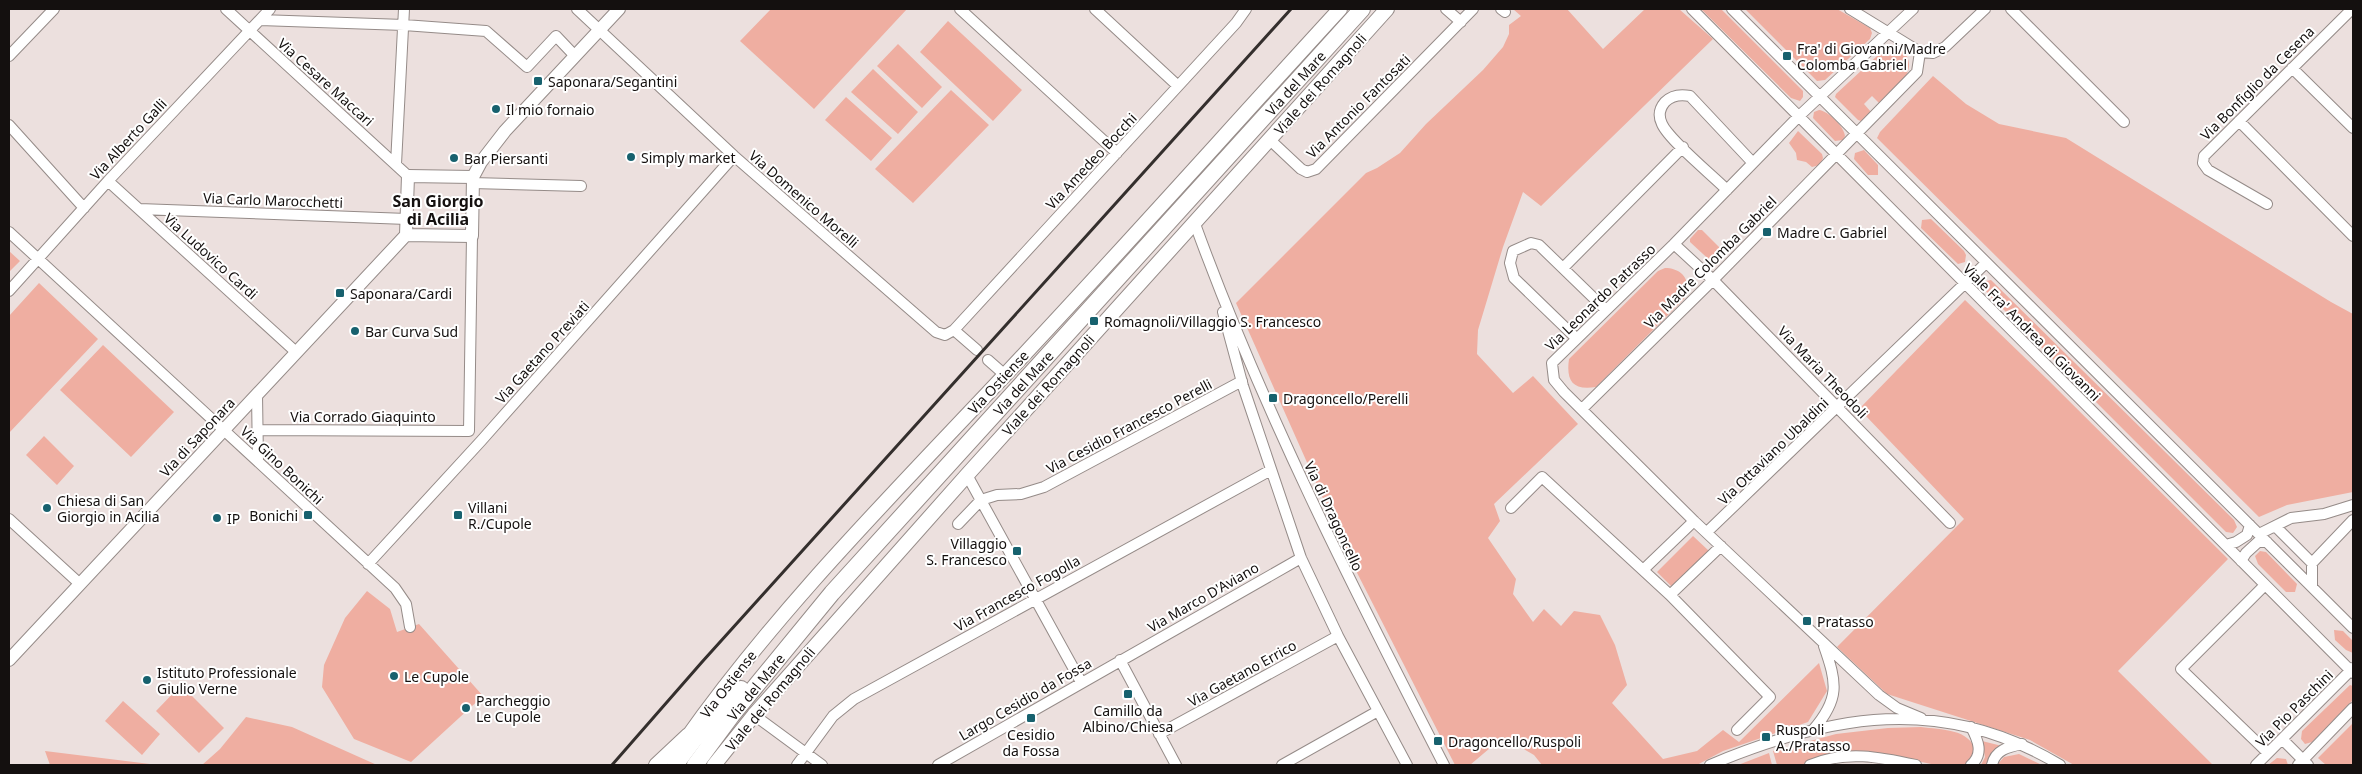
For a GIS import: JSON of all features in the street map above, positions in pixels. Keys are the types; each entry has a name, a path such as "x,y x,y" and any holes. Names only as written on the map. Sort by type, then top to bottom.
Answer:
{"main road":[{"name":"Via Ostiense","path":"667,765 764,639 851,538 1005,375 1340,9"},
{"name":"Via del Mare","path":"695,765 732,715 832,593 1362,9"},
{"name":"Viale dei Romagnoli","path":"714,765 754,715 967,475 1388,9"},
{"path":"675,765 712,720 832,593"},
{"path":"656,765 689,735"}],"street":[{"path":"9,56 54,9"},
{"name":"Via Cesare Maccari","path":"226,9 408,176"},
{"name":"Via Alberto Galli","path":"9,291 108,181 270,9"},
{"path":"396,164 404,9"},
{"name":"Via Domenico Morelli","path":"577,9 734,156 936,332 945,334 954,330"},
{"path":"481,441 469,431 473,180 497,140 619,9"},
{"path":"960,9 1117,153"},
{"path":"1095,9 1178,86"},
{"name":"Via Amedeo Bocchi","path":"954,330 1242,16 1246,9"},
{"path":"1446,9 1461,22"},
{"name":"Via Antonio Fantosati","path":"1270,140 1301,169 1307,172 1313,170 1473,9"},
{"name":"Viale Fra' Andrea di Giovanni","path":"1692,9 1798,118 2352,670"},
{"name":"Viale Fra' Andrea di Giovanni","path":"1732,9 2353,628"},
{"path":"1850,9 1920,52 1933,53 1945,47 1985,9"},
{"name":"Via Leonardo Patrasso","path":"1913,9 1820,96 1674,244 1552,363 1554,380 1694,521 1890,705 1921,718"},
{"path":"2011,9 2124,122"},
{"name":"Via Bonfiglio da Cesena","path":"2267,204 2208,170 2203,163 2205,154 2349,12"},
{"path":"260,20 404,25 486,31 527,67 556,36 575,56"},
{"name":"Via Madre Colomba Gabriel","path":"1583,408 1714,280 1834,154 1917,72 1920,52"},
{"path":"2292,68 2353,128"},
{"path":"1727,190 1665,130 1659,116 1666,100 1678,94 1690,96 1753,163"},
{"path":"2239,121 2353,236"},
{"path":"9,126 84,208"},
{"path":"1562,268 1683,147"},
{"name":"Via Gaetano Previati","path":"368,564 481,441 734,156"},
{"path":"472,236 406,235 408,176 580,186"},
{"name":"Via Ludovico Cardi","path":"108,181 296,352"},
{"name":"Via Carlo Marocchetti","path":"139,209 407,218"},
{"name":"Via di Dragoncello","path":"1195,224 1212,272 1263,395 1320,520 1444,765"},
{"name":"Via Gino Bonichi","path":"9,232 402,596 407,608 410,627"},
{"name":"Via di Saponara","path":"9,660 406,235"},
{"path":"1576,338 1514,278 1510,257 1512,251 1532,243 1539,244 1606,310"},
{"name":"Via Maria Theodoli","path":"1674,244 1714,280 1950,522"},
{"name":"Via Ottaviano Ubaldini","path":"1707,532 1839,407 1986,263"},
{"name":"Via di Dragoncello","path":"1212,272 1242,381 1300,558 1338,636 1407,765"},
{"path":"954,330 977,350"},
{"path":"988,360 1005,375"},
{"name":"Via Cesidio Francesco Perelli","path":"981,500 997,495 1028,493 1044,487 1242,381"},
{"path":"257,395 258,461"},
{"name":"Via Corrado Giaquinto","path":"257,430 469,431"},
{"name":"Via Francesco Fogolla","path":"797,765 833,716 849,702 1271,470"},
{"path":"967,475 1081,682"},
{"path":"1512,508 1542,477 1670,595 1770,697 1737,730"},
{"path":"958,524 981,500"},
{"path":"2259,534 2291,518 2324,514 2353,505"},
{"path":"9,519 80,584"},
{"path":"2312,586 2312,563 2353,520"},
{"path":"1643,570 1694,521"},
{"path":"2226,545 2236,542 2247,535 2250,525"},
{"path":"2276,527 2312,563"},
{"path":"2241,561 2246,553 2258,542 2267,542"},
{"path":"1670,595 1721,546"},
{"name":"Via Marco D'Aviano","path":"1120,660 1300,558"},
{"path":"2265,584 2181,669 2268,754"},
{"name":"Via Gaetano Errico","path":"1159,734 1338,636"},
{"name":"Via Leonardo Patrasso","path":"1812,730 1825,714 1834,691 1834,675 1824,645"},
{"path":"1120,660 1176,765"},
{"name":"Largo Cesidio da Fossa","path":"943,764 1120,660"},
{"name":"Via Pio Paschini","path":"2256,765 2352,670"},
{"path":"2282,739 2303,764 2353,708"},
{"path":"1282,765 1378,711"},
{"path":"754,715 822,765"},
{"path":"1710,765 1748,749 1812,730 1868,721 1921,718 1971,727 2022,744 2060,765"},
{"path":"1971,727 1979,748 1978,758 1972,765"},
{"path":"1992,765 1994,757 1999,752 2022,744"},
{"path":"1815,765 1846,756 1865,755 1916,765"},
{"path":"1870,765 1882,757"}],"shaded area":[{"path":"771,9 907,9 814,109 740,41"},
{"path":"1513,9 1567,9 1603,49 1645,9 1679,9 1713,39 1541,206 1523,192 1503,247 1478,330 1477,354 1513,393 1533,376 1578,424 1494,504 1500,521 1488,538 1516,579 1513,594 1533,622 1544,609 1561,626 1574,611 1600,615 1615,645 1627,685 1612,703 1663,759 1697,751 1723,730 1739,742 1819,663 1827,691 1808,722 1723,751 1697,765 1542,765 1534,755 1503,737 1470,765 1455,765 1350,559 1236,303 1366,173 1400,153 1426,124 1483,70 1503,47 1509,34 1509,25 1521,16"},
{"path":"1701,9 1721,9 1803,91 1803,97 1800,101 1791,98"},
{"path":"1745,9 1837,9 1870,28 1872,33 1870,39 1825,80 1817,81"},
{"path":"948,21 1022,90 993,121 920,52"},
{"path":"898,44 942,87 922,108 877,66"},
{"path":"1890,44 1903,50 1909,62 1909,69 1902,82 1880,104 1872,96 1864,104 1871,112 1861,121 1858,120 1835,97 1836,94"},
{"path":"873,69 918,112 898,134 851,92"},
{"path":"1933,76 1966,104 1999,124 2066,138 2353,314 2353,492 2287,505 2259,517 1877,138 1880,132"},
{"path":"951,90 989,125 913,203 875,169"},
{"path":"846,97 892,138 871,161 825,120"},
{"path":"1819,110 1827,113 1839,124 1845,136 1843,140 1835,141 1813,118 1814,112"},
{"path":"1798,131 1822,154 1823,158 1820,165 1812,167 1806,162 1797,160 1796,153 1789,143"},
{"path":"1864,150 1878,165 1878,175 1868,175 1854,159 1855,153"},
{"path":"1931,219 1964,251 1966,255 1965,262 1958,264 1921,228 1922,220"},
{"path":"1698,230 1702,230 1724,252 1725,256 1716,266 1690,242 1690,239"},
{"path":"9,251 20,261 9,272"},
{"path":"1665,268 1677,270 1685,277 1687,293 1684,299 1596,387 1581,387 1572,382 1568,366 1569,359 1658,271"},
{"path":"1991,280 2234,520 2237,527 2233,533 2226,532 1988,294 1983,286 1986,281"},
{"path":"39,283 98,339 9,433 9,316"},
{"path":"1965,300 2228,559 2118,671 2213,765 2074,765 2030,740 1887,694 1837,647 1964,519 1865,415 1861,407"},
{"path":"103,345 174,412 131,457 60,390"},
{"path":"44,436 74,466 57,485 26,455"},
{"path":"1693,536 1709,551 1673,588 1657,572"},
{"path":"2260,551 2266,552 2297,584 2295,592 2286,592 2258,564 2255,556"},
{"name":"Le Cupole","path":"367,591 390,609 397,632 419,624 483,696 411,762 354,739 322,687 324,665 345,618"},
{"path":"2334,630 2343,631 2353,641 2353,653 2346,650 2335,640"},
{"path":"181,685 224,728 199,753 156,711"},
{"path":"2350,685 2353,686 2353,700 2312,742 2305,744 2301,739 2302,731"},
{"path":"123,701 160,734 142,755 105,721"},
{"path":"246,717 292,727 377,765 202,765 220,749"},
{"path":"2353,723 2353,765 2326,765 2318,758"},
{"path":"1921,727 1961,734 1973,744 1976,752 1966,765 1936,765 1912,760 1832,755 1801,765 1777,765 1773,751 1836,734 1888,728"},
{"path":"1982,741 2002,746 1988,765 1981,765 1985,757"},
{"path":"45,751 150,764 187,765 50,765"},
{"path":"1769,753 1772,765 1738,765"},
{"path":"2019,754 2042,765 1997,765 2004,757"},
{"path":"2277,758 2286,759 2288,765 2268,765"}],"railway":[{"path":"612,765 702,662 1291,9"}],"place":[{"name":"Fra' di Giovanni/Madre Colomba Gabriel","path":"1787,56"},
{"name":"Saponara/Segantini","path":"538,81"},
{"name":"Il mio fornaio","path":"496,109"},
{"name":"Simply market","path":"631,157"},
{"name":"Bar Piersanti","path":"454,158"},
{"name":"Madre C. Gabriel","path":"1767,232"},
{"name":"Saponara/Cardi","path":"340,293"},
{"name":"Romagnoli/Villaggio S. Francesco","path":"1094,321"},
{"name":"Bar Curva Sud","path":"355,331"},
{"name":"Dragoncello/Perelli","path":"1273,398"},
{"name":"Chiesa di San Giorgio in Acilia","path":"47,508"},
{"name":"Bonichi","path":"308,515"},
{"name":"Villani R./Cupole","path":"458,515"},
{"name":"IP","path":"217,518"},
{"name":"Villaggio S. Francesco","path":"1017,551"},
{"name":"Pratasso","path":"1807,621"},
{"name":"Le Cupole","path":"394,676"},
{"name":"Istituto Professionale Giulio Verne","path":"147,680"},
{"name":"Camillo da Albino/Chiesa","path":"1128,694"},
{"name":"Parcheggio Le Cupole","path":"466,708"},
{"name":"Cesidio da Fossa","path":"1031,718"},
{"name":"Ruspoli A./Pratasso","path":"1766,737"},
{"name":"Dragoncello/Ruspoli","path":"1438,741"}],"district":[{"name":"San Giorgio di Acilia","path":"438,210"}]}
